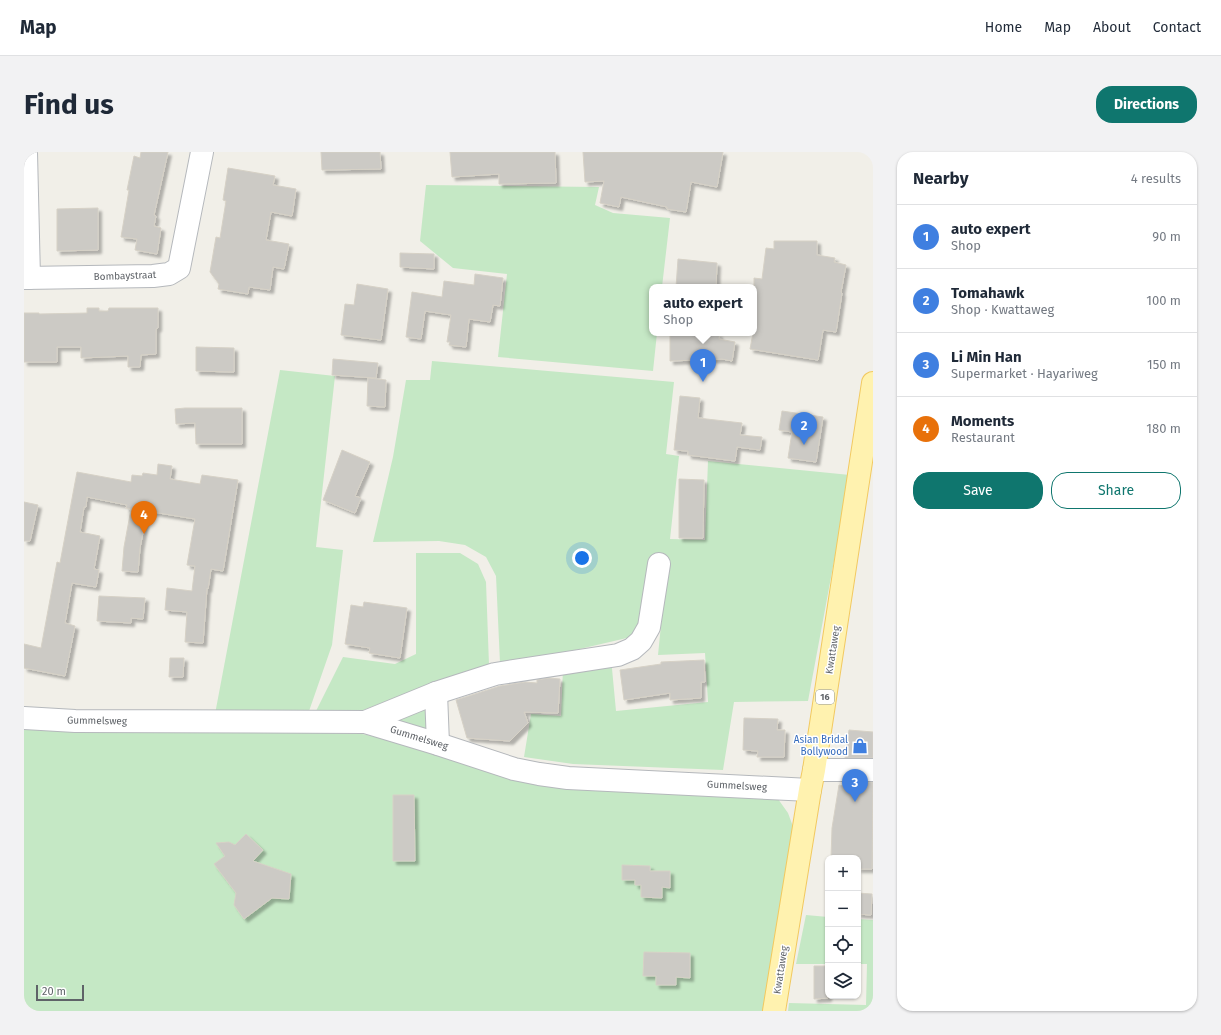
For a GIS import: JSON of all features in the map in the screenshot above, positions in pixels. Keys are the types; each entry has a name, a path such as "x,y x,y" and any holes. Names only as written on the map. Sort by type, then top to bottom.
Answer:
{"main road":[{"name":"Kwattaweg","path":"774,1011 868,453 873,383"}],"street":[{"path":"26,152 26,278"},
{"name":"Bombaystraat","path":"26,278 152,276 169,274 179,268 202,152"},
{"path":"366,722 436,693 495,674 618,655 632,649 641,641 649,627 659,564"},
{"path":"436,693 438,744"},
{"name":"Gummelsweg","path":"24,718 75,721 366,722 514,768 538,774 568,778 812,780 873,770"}],"green space":[{"path":"426,185 599,187 595,205 613,213 670,218 662,284 649,284 649,336 657,336 653,371 498,357 507,274 453,268 420,241"},
{"path":"432,361 674,382 666,454 679,456 670,539 705,540 708,461 850,475 808,701 734,702 723,770 573,764 524,757 531,714 561,716 563,669 611,658 616,711 708,702 705,653 658,655 664,595 644,634 507,666 500,663 496,576 486,557 465,545 439,541 373,542 393,457 406,380 430,380"},
{"path":"280,370 335,376 316,547 343,550 332,645 308,714 215,714"},
{"path":"416,553 460,553 478,564 486,582 489,665 423,687 353,714 314,715 343,657 395,664 416,654"},
{"path":"431,699 432,738 380,723"},
{"path":"24,725 362,734 432,748 762,793 778,799 788,813 795,832 766,1011 24,1011"},
{"path":"806,915 825,917 825,964 796,964"},
{"path":"861,919 873,920 873,1011 788,1011 789,1003 866,1005 867,964 861,964"}],"building":[{"path":"141,152 168,152 154,215 156,216 154,226 161,228 157,254 135,250 137,239 121,237 129,190 127,190 134,156 140,158"},
{"path":"321,152 380,152 381,169 322,170"},
{"path":"450,152 555,152 556,183 499,184 499,174 452,177"},
{"path":"583,152 723,152 717,187 691,182 686,212 667,209 667,207 621,197 619,207 600,203 604,181 585,182"},
{"path":"228,168 275,176 273,185 296,189 292,216 271,212 266,240 289,244 284,269 273,267 270,290 249,287 248,294 218,289 219,284 210,272 216,237 220,238 226,201 223,200"},
{"path":"98,208 98,250 57,251 57,209"},
{"path":"774,241 817,241 817,255 835,258 834,262 846,265 836,332 823,330 818,360 750,349 752,336 757,336 757,284 754,284 754,278 762,279 766,248 774,249"},
{"path":"400,253 434,254 434,269 400,267"},
{"path":"678,259 717,263 716,284 676,284"},
{"path":"475,274 503,278 500,306 493,305 490,322 469,319 466,347 449,345 450,342 447,342 451,315 425,311 421,339 406,337 412,292 442,297 444,281 474,285"},
{"path":"357,284 388,289 381,340 341,335 345,304 354,305"},
{"path":"87,308 99,308 99,311 108,311 109,308 158,308 156,354 141,355 140,367 128,367 128,356 81,358 81,347 57,347 57,362 24,362 24,313 87,313"},
{"path":"670,336 719,336 719,339 735,342 732,361 722,359 670,361"},
{"path":"196,347 234,348 234,372 196,371"},
{"path":"333,359 378,363 376,378 332,375"},
{"path":"368,378 386,380 385,407 367,406"},
{"path":"680,396 700,398 698,418 742,423 740,435 762,437 760,450 737,447 735,461 688,455 688,451 674,450"},
{"path":"242,408 242,444 196,444 195,423 176,424 175,409"},
{"path":"782,411 823,417 816,462 788,458 792,432 779,430"},
{"path":"342,450 370,462 355,496 361,498 355,513 323,500"},
{"path":"158,464 172,466 170,479 200,484 202,475 238,480 223,571 211,569 208,589 207,588 203,643 185,642 187,612 165,610 167,588 192,591 195,566 187,565 195,519 147,511 140,548 138,572 122,571 124,547 131,509 126,508 127,505 87,497 80,532 100,536 94,569 99,570 96,587 72,583 65,623 75,626 65,676 24,668 24,644 41,648 57,562 60,563 77,472 131,482 132,475 142,476 143,473 157,475"},
{"path":"679,479 704,480 703,538 679,538"},
{"path":"24,502 38,505 30,541 24,541"},
{"path":"99,596 145,598 143,619 131,618 131,623 97,621"},
{"path":"364,602 407,608 400,658 369,653 370,648 345,644 351,605 363,607"},
{"path":"170,658 184,658 183,677 169,677"},
{"path":"704,660 705,682 701,682 701,698 670,700 670,693 624,700 620,670 661,664 661,662"},
{"path":"549,678 560,679 558,713 524,712 528,723 510,741 467,738 456,700 500,686 525,682 537,683 537,680"},
{"path":"744,718 778,719 777,730 785,730 784,757 757,757 758,751 743,750"},
{"name":"Asian Bridal Bollywood","path":"849,730 873,732 873,758 845,758"},
{"path":"852,782 873,782 872,869 861,869 861,855 831,855 832,828 839,785 851,788"},
{"path":"393,795 414,795 415,861 393,861"},
{"path":"246,834 263,850 253,861 291,874 289,899 272,898 244,919 234,905 236,893 214,864 225,856 216,843 229,842 235,845"},
{"path":"622,865 650,866 650,871 670,871 670,888 662,887 662,898 641,897 641,885 635,885 635,880 622,880"},
{"path":"861,893 872,894 871,915 861,914"},
{"path":"644,952 690,953 690,978 676,977 676,985 656,985 656,976 643,976"},
{"path":"814,966 825,966 825,998 814,999"}],"place":[{"name":"auto expert","path":"703,382"},
{"name":"Tomahawk","path":"804,445"},
{"name":"Moments","path":"144,534"},
{"name":"Asian Bridal Bollywood","path":"860,746"},
{"name":"Li Min Han","path":"855,802"}]}
